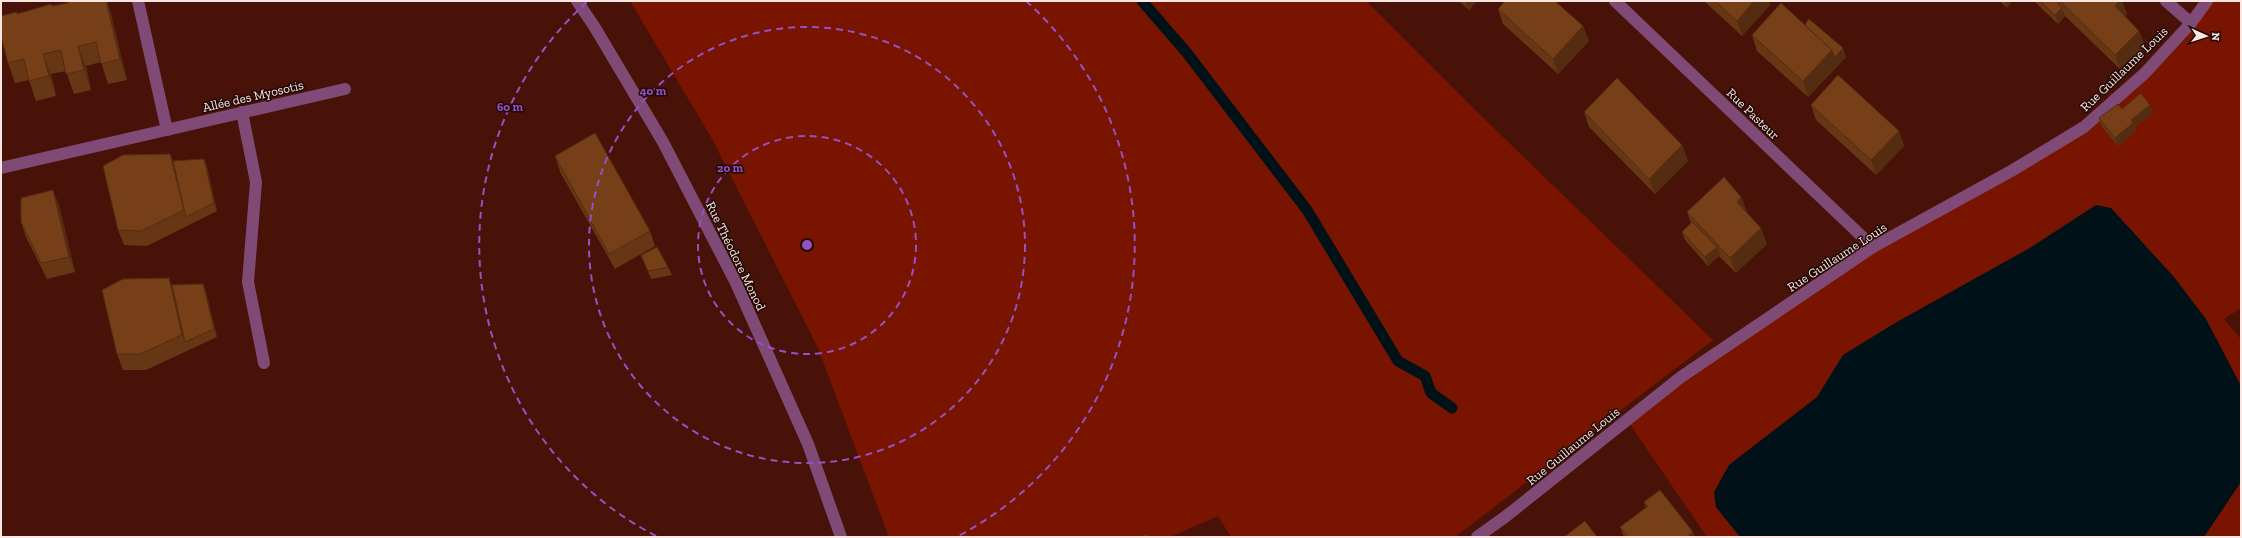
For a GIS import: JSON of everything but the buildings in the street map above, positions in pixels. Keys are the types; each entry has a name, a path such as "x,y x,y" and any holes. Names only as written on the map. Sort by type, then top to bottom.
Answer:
{"street":[{"path":"138,1 167,130"},
{"name":"Rue Théodore Monod","path":"577,1 594,26 663,142 736,283 808,444 841,537"},
{"name":"Rue Pasteur","path":"1615,1 1873,248"},
{"path":"2166,1 2191,23"},
{"name":"Rue Guillaume Louis","path":"1478,537 1681,377 1873,248 2013,170 2084,127 2145,72 2191,23 2207,1"},
{"name":"Allée des Myosotis","path":"1,168 345,89"},
{"path":"242,112 256,182 248,282 264,363"}],"shaded area":[{"path":"630,1 1366,1 1471,106 1713,340 1455,537 1231,537 1218,516 1170,537 889,537 818,348 711,137"},
{"path":"2207,1 2241,1 2241,308 2224,319 2241,339 2241,537 1707,537 1627,420 1873,247 2084,127"},
{"path":"2096,205 2111,208 2174,277 2206,319 2241,386 2241,482 2204,537 1740,537 1716,507 1714,492 1729,465 1817,397 1843,355 1895,323 2028,249"}],"waterway":[{"path":"1142,1 1187,53 1307,210 1398,361 1425,376 1431,393 1452,408"}]}
